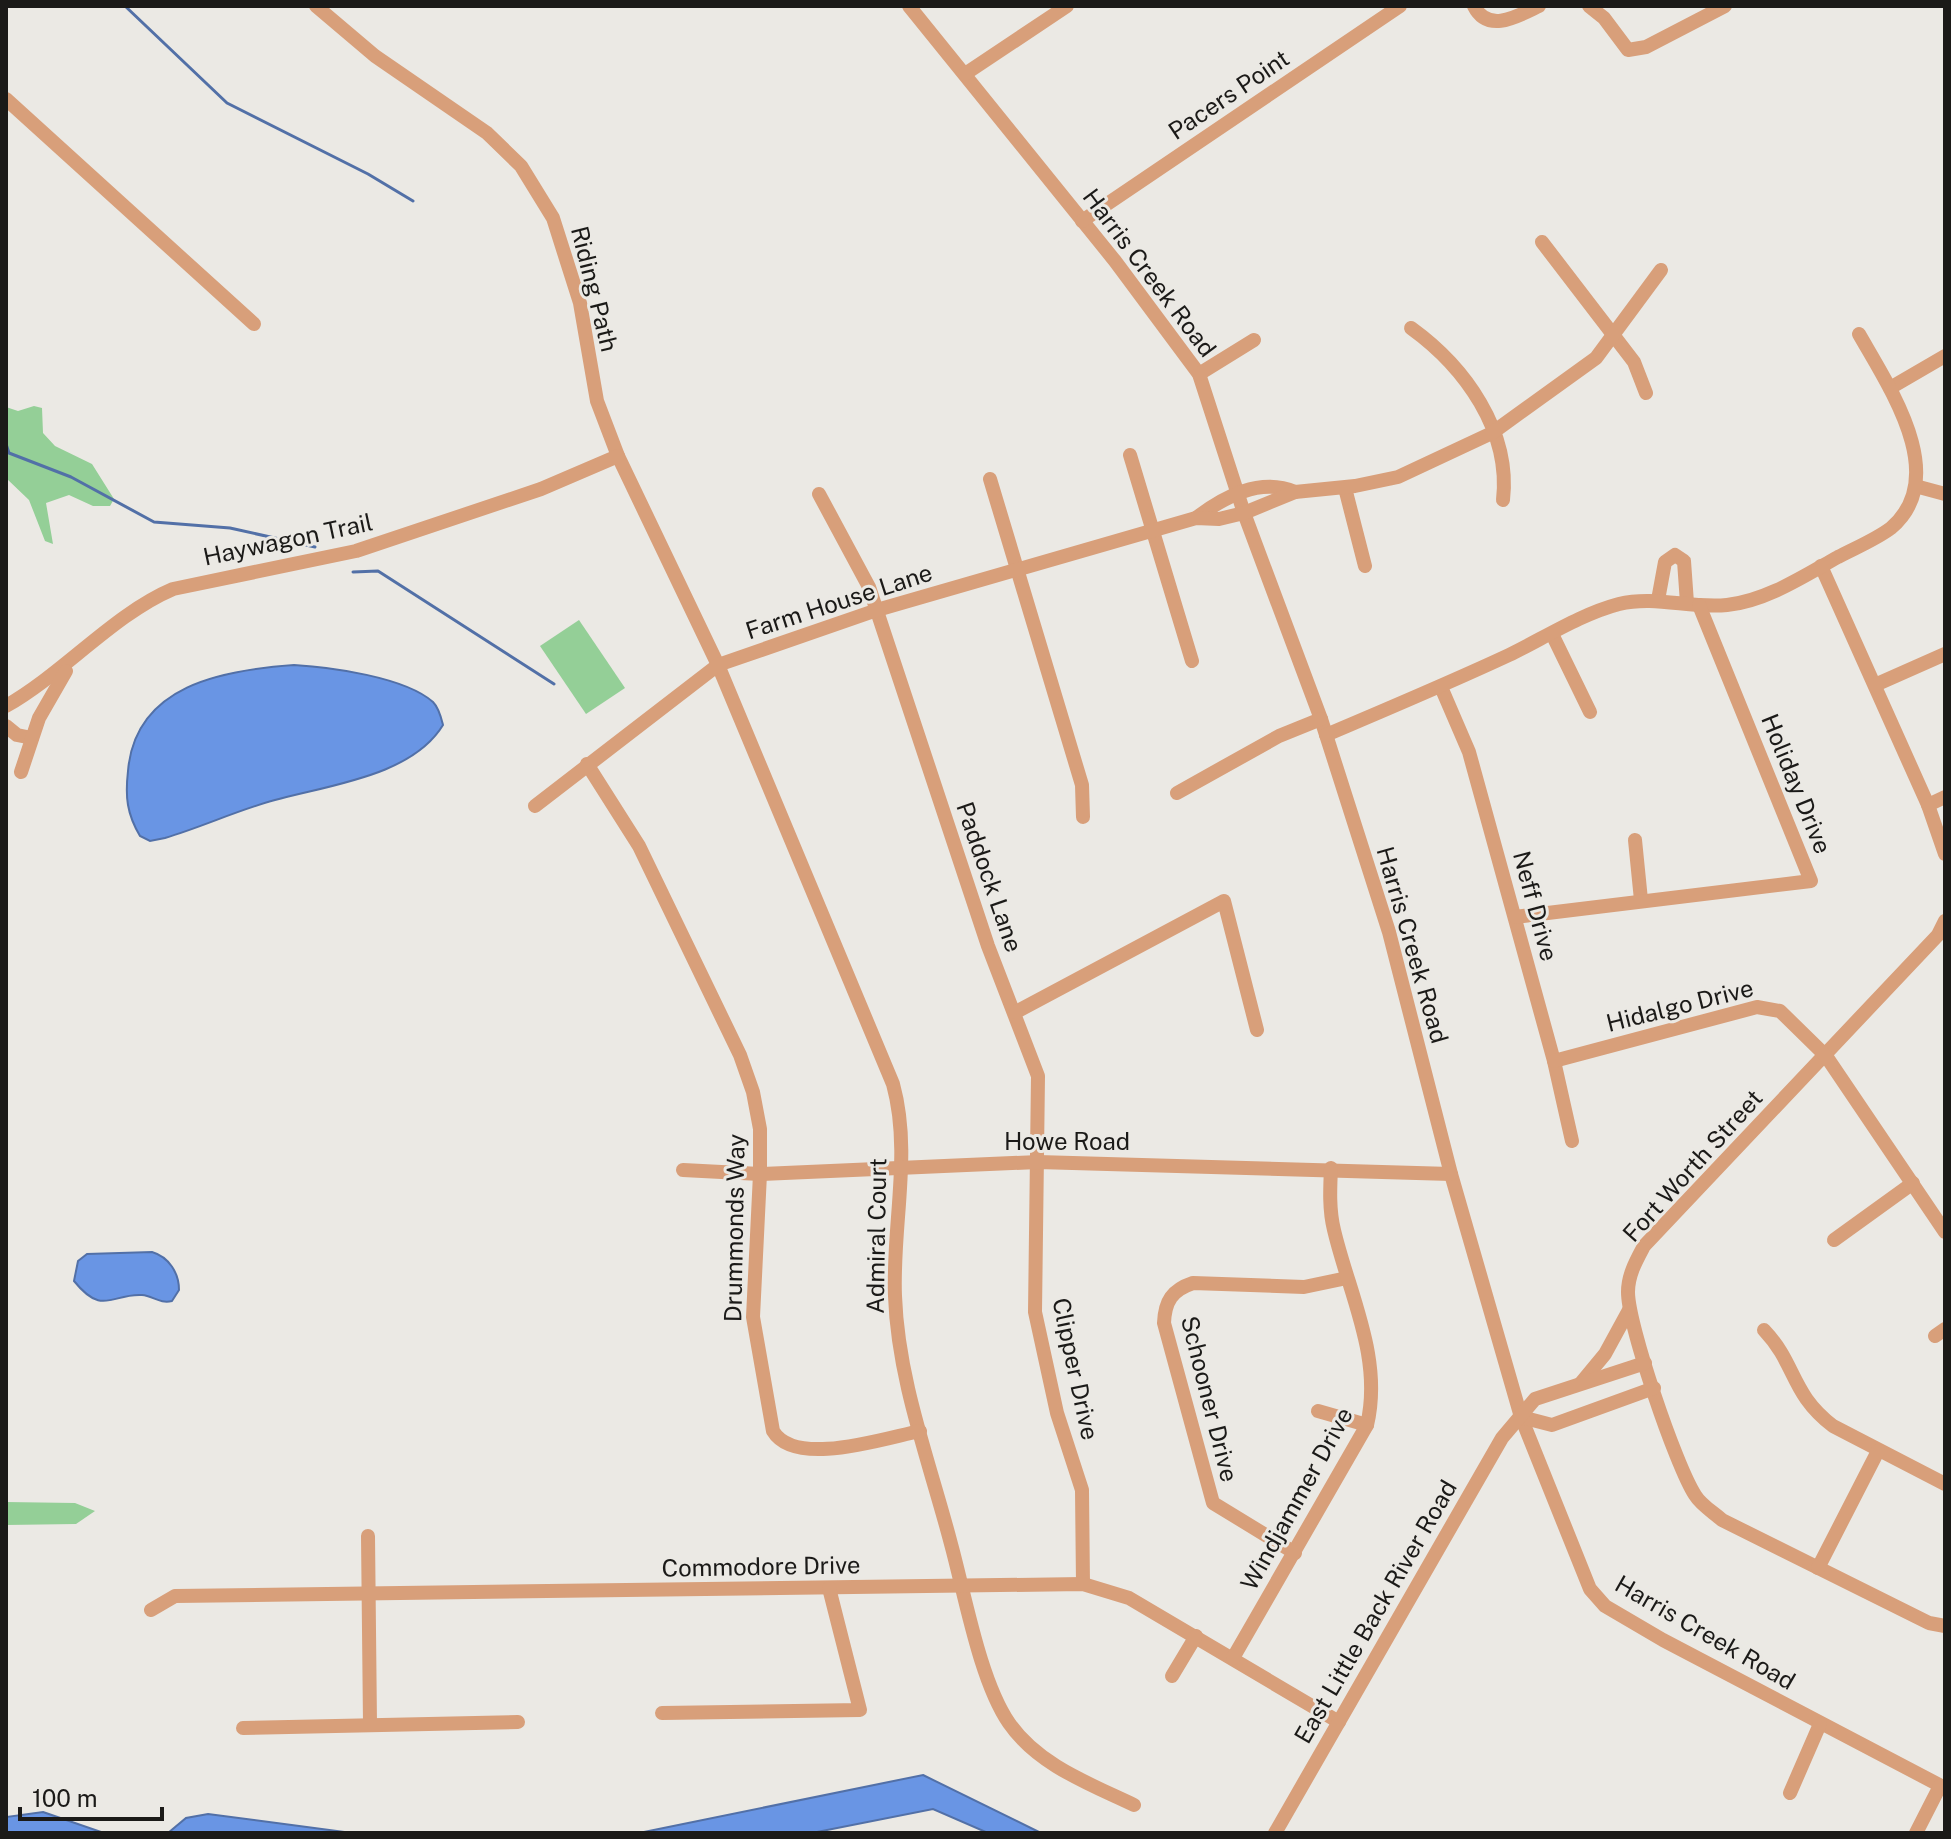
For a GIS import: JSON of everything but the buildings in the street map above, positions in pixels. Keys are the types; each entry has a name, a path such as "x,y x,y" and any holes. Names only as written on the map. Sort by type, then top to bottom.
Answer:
{"street":[{"name":"Riding Path","path":"316,6 375,56 487,133 521,166 553,218 580,303 597,401 618,456 718,665"},
{"name":"Harris Creek Road","path":"909,6 1082,221 1199,374 1237,494 1321,719 1389,932 1451,1174 1521,1417 1576,1561 1590,1589 1605,1606 1820,1724 1943,1787"},
{"path":"965,74 1067,6"},
{"name":"Pacers Point","path":"1082,221 1400,6"},
{"path":"1474,6 1478,15 1487,20 1503,22 1539,6"},
{"path":"1589,6 1604,18 1628,50 1646,47 1725,6"},
{"path":"6,99 254,324"},
{"path":"1542,242 1641,375 1646,393"},
{"path":"1295,492 1345,488 1419,470 1492,433 1578,374 1614,336 1661,270"},
{"path":"1411,328 1440,349 1464,375 1483,406 1506,475 1503,500"},
{"path":"1326,735 1441,687 1618,605 1658,600 1693,604 1743,602 1821,566 1891,528 1910,507 1919,487 1920,463 1914,440 1890,388 1859,334"},
{"path":"1199,374 1254,340"},
{"path":"1890,388 1945,356"},
{"path":"1130,455 1192,661"},
{"name":"Haywagon Trail","path":"6,706 73,661 133,612 173,589 356,551 541,489 618,456"},
{"path":"990,479 1082,785 1083,817"},
{"name":"Farm House Lane","path":"1196,518 1218,501 1237,494 1280,486 1295,492"},
{"path":"1919,487 1945,494"},
{"path":"1345,488 1365,566"},
{"name":"Farm House Lane","path":"535,806 718,665 877,610 1015,568 1196,518 1244,513 1295,492"},
{"name":"Paddock Lane","path":"819,494 869,587 988,946 1016,1012 1038,1076 1038,1162"},
{"path":"1658,600 1665,562 1675,555 1684,561 1693,604"},
{"path":"1821,566 1928,805 1945,854"},
{"name":"Holiday Drive","path":"1515,917 1811,881 1693,604"},
{"path":"1552,634 1590,712"},
{"path":"1875,685 1945,654"},
{"name":"Haywagon Trail","path":"21,772 46,704 73,661"},
{"name":"Admiral Court","path":"718,665 890,1075 901,1120 894,1263 896,1322 920,1431 997,1702 1026,1744 1062,1770 1134,1805"},
{"name":"Neff Drive","path":"1441,687 1469,752 1554,1061 1572,1141"},
{"path":"1177,793 1279,736 1321,719"},
{"path":"6,726 17,735 32,738"},
{"name":"Drummonds Way","path":"587,764 639,846 740,1055 753,1092 760,1129 753,1317 764,1395 778,1439 790,1447 805,1450 920,1431"},
{"path":"1928,805 1945,797"},
{"path":"1635,840 1641,900"},
{"path":"1016,1012 1224,901 1257,1030"},
{"name":"Fort Worth Street","path":"1945,921 1938,935 1826,1056 1644,1246 1632,1268 1628,1289 1629,1310 1645,1363 1696,1497 1722,1520 1929,1623 1945,1626"},
{"name":"Hidalgo Drive","path":"1554,1061 1757,1007 1780,1011 1826,1056 1945,1232"},
{"name":"Howe Road","path":"683,1170 760,1174 1038,1162 1331,1168 1451,1174"},
{"name":"Clipper Drive","path":"1038,1162 1035,1312 1057,1413 1082,1490 1083,1584"},
{"name":"Windjammer Drive","path":"1233,1658 1367,1425 1373,1394 1370,1360 1329,1204 1331,1168"},
{"path":"1834,1240 1913,1183"},
{"name":"Schooner Drive","path":"1295,1553 1213,1503 1164,1323 1165,1311 1169,1299 1179,1288 1193,1283 1304,1287 1347,1278"},
{"path":"1580,1384 1605,1354 1629,1310"},
{"path":"1764,1330 1782,1349 1794,1384 1818,1414 1878,1451 1945,1484"},
{"name":"East Little Back River Road","path":"1275,1833 1502,1438 1535,1399 1645,1363"},
{"path":"1521,1417 1552,1425 1654,1388"},
{"path":"1318,1411 1367,1425"},
{"path":"1818,1568 1878,1451"},
{"path":"368,1536 370,1724"},
{"name":"Commodore Drive","path":"151,1610 175,1596 1083,1584 1129,1598 1339,1722"},
{"path":"662,1713 860,1710 829,1588"},
{"path":"1172,1676 1196,1636"},
{"path":"243,1728 518,1722"},
{"path":"1790,1793 1820,1724"},
{"path":"1916,1833 1943,1787"}],"green space":[{"path":"34,406 42,408 43,433 55,446 92,464 114,499 110,506 93,506 69,495 46,503 53,544 45,541 29,500 6,478 6,407 18,411"},
{"path":"579,620 625,688 586,714 540,646"},
{"path":"6,1502 75,1503 95,1511 76,1524 6,1525"}],"water":[{"path":"294,665 346,671 405,686 433,702 443,725 429,742 411,756 368,776 261,804 165,838 150,841 140,836 130,813 127,780 134,742 147,719 165,701 212,678"},
{"path":"152,1252 168,1262 175,1272 179,1290 172,1301 132,1295 100,1301 84,1292 74,1281 78,1261 87,1254"},
{"path":"923,1775 1041,1833 988,1833 933,1809 812,1833 639,1833"},
{"path":"43,1812 101,1832 124,1833 6,1833 6,1817"},
{"path":"208,1814 352,1833 168,1833 186,1818"}],"waterway":[{"path":"125,6 227,103 368,174 413,201"},
{"path":"6,444 9,453 71,477 154,522 230,528 315,547"},
{"path":"353,572 378,571 554,684"}]}
